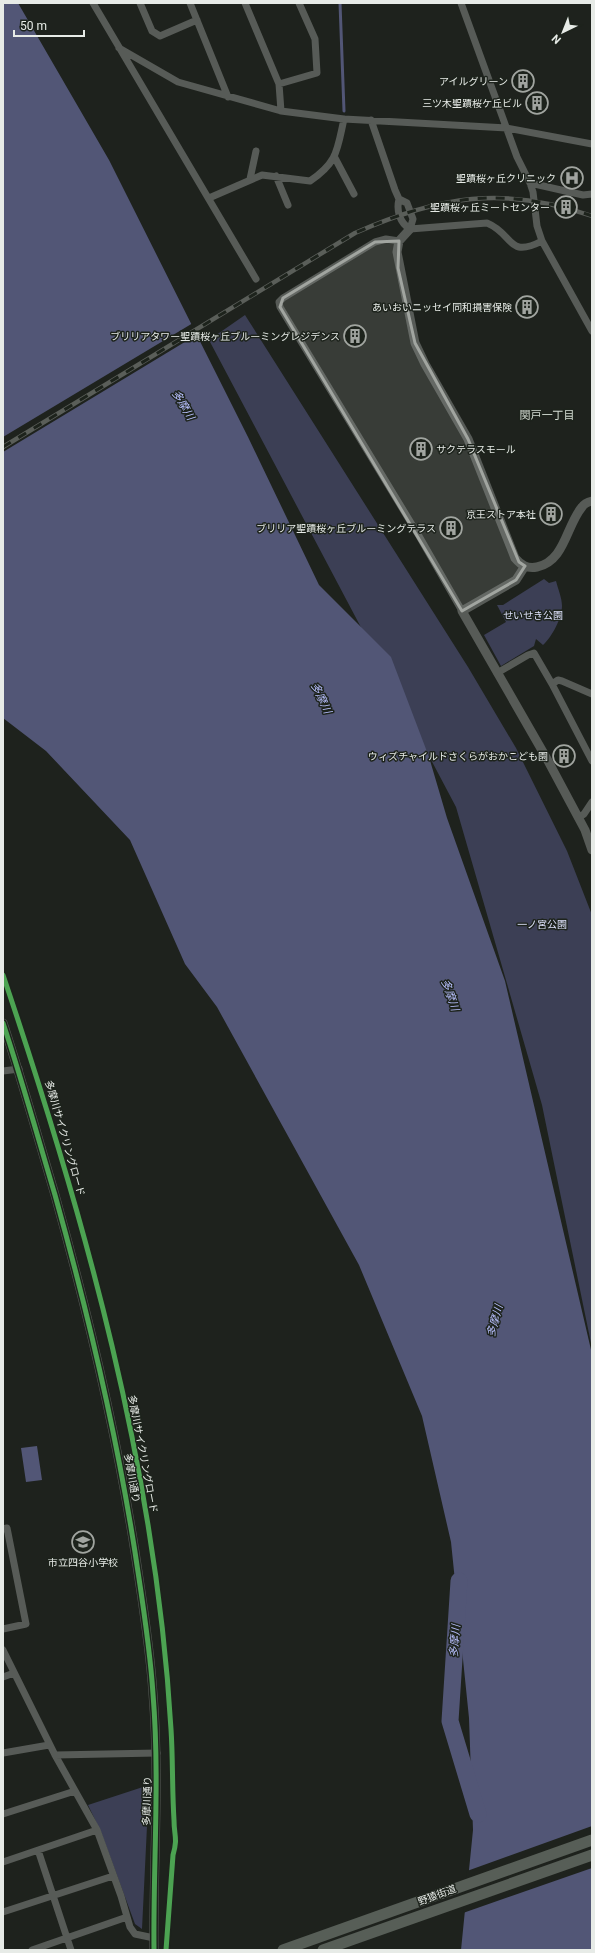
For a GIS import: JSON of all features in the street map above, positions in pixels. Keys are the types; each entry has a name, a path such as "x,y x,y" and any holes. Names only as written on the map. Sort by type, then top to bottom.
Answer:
{"main road":[{"name":"野猿街道","path":"283,1950 592,1840"},
{"name":"野猿街道","path":"323,1950 592,1855"}],"street":[{"path":"93,3 256,279"},
{"path":"140,3 152,31 160,36 197,20"},
{"path":"190,3 228,97"},
{"path":"245,3 279,84 281,111"},
{"path":"279,84 317,73 315,39 299,3"},
{"path":"461,3 517,157 530,183 535,203 537,226 542,241 592,331"},
{"path":"119,48 178,82 281,111 344,119 507,128 592,144"},
{"path":"209,198 262,175 310,180 324,171 335,158 344,119"},
{"path":"371,120 399,199 397,207 403,225 410,229 487,223 495,226 509,241 519,248 532,246 542,241"},
{"path":"250,179 256,151"},
{"path":"335,158 354,194"},
{"path":"276,176 288,205"},
{"path":"530,183 583,195 592,194"},
{"path":"399,199 407,203 413,219 410,229 399,240 397,252 398,268 415,344 424,364 468,439 515,558 530,568 541,566 554,557 561,549 578,512 583,506 592,501"},
{"path":"399,240 386,239 375,242 283,298 279,302 280,307 419,536 578,818 592,850"},
{"path":"462,611 516,580 525,566"},
{"path":"497,673 534,653 589,747 592,761"},
{"path":"552,684 558,680 592,694"},
{"path":"578,818 584,814 592,802"},
{"name":"多摩川通り","path":"3,1022 19,1069 67,1238 92,1336 115,1436 145,1618 153,1693 157,1754 153,1886 154,1950"},
{"path":"3,1071 19,1069"},
{"path":"3,1529 7,1528 26,1624 3,1629"},
{"path":"3,1650 54,1756 76,1791 96,1830 130,1927 135,1934 154,1938"},
{"path":"3,1677 14,1673"},
{"path":"3,1753 49,1745"},
{"path":"54,1756 157,1754"},
{"path":"3,1814 76,1791"},
{"path":"3,1862 96,1830"},
{"path":"38,1850 71,1950"},
{"path":"3,1912 113,1876"},
{"path":"32,1950 127,1917"}],"highlighted area":[{"path":"399,241 398,268 415,343 468,439 519,562 525,566 516,580 462,611 280,307 283,298 375,242"}],"green space":[{"name":"一ノ宮公園","path":"245,315 468,667 516,748 567,851 592,915 592,1348 542,1105 456,807 209,340"},
{"name":"せいせき公園","path":"544,579 549,583 556,581 561,597 562,611 556,627 543,645 536,639 534,646 501,666 484,635 506,622 497,605 503,605"},
{"path":"149,1785 142,1929 135,1924 101,1832 88,1805"}],"water":[{"path":"3,3 18,3 109,160 248,437 319,585 391,657 429,757 447,818 505,981 592,1354 592,1950 461,1950 473,1830 469,1718 451,1542 422,1416 359,1265 217,1007 185,964 130,840 46,751 3,718"},
{"path":"37,1446 42,1480 26,1482 21,1448"}],"pier":[{"path":"193,323 198,334 3,452 3,437"},
{"path":"592,1826 592,1868 463,1913 467,1871"}],"waterway":[{"path":"340,3 344,111"},
{"name":"多摩川","path":"459,1581 450,1721 478,1814"}],"railway":[{"path":"3,447 355,233 386,220 415,210 444,203 472,199 500,198 530,200 560,206 592,216"}],"cycle path":[{"name":"多摩川サイクリングロード","path":"3,975 62,1159 88,1252 112,1346 133,1441 150,1537 163,1632 172,1740 173,1808 176,1841 173,1855 166,1950"},
{"path":"3,1023 55,1195 90,1328 110,1417 135,1552 146,1623 152,1676 155,1726 156,1790 154,1950"}],"place":[{"name":"アイルグリーン","path":"523,81"},
{"name":"三ツ木聖蹟桜ケ丘ビル","path":"537,103"},
{"name":"聖蹟桜ヶ丘クリニック","path":"572,178"},
{"name":"聖蹟桜ヶ丘ミートセンター","path":"566,207"},
{"name":"あいおいニッセイ同和損害保険","path":"527,307"},
{"name":"ブリリアタワー聖蹟桜ヶ丘ブルーミングレジデンス","path":"355,336"},
{"name":"サクテラスモール","path":"421,449"},
{"name":"京王ストア本社","path":"551,514"},
{"name":"ブリリア聖蹟桜ヶ丘ブルーミングテラス","path":"451,528"},
{"name":"ウィズチャイルドさくらがおかこども園","path":"564,756"},
{"name":"市立四谷小学校","path":"83,1542"}],"district":[{"name":"関戸一丁目","path":"547,415"}]}
